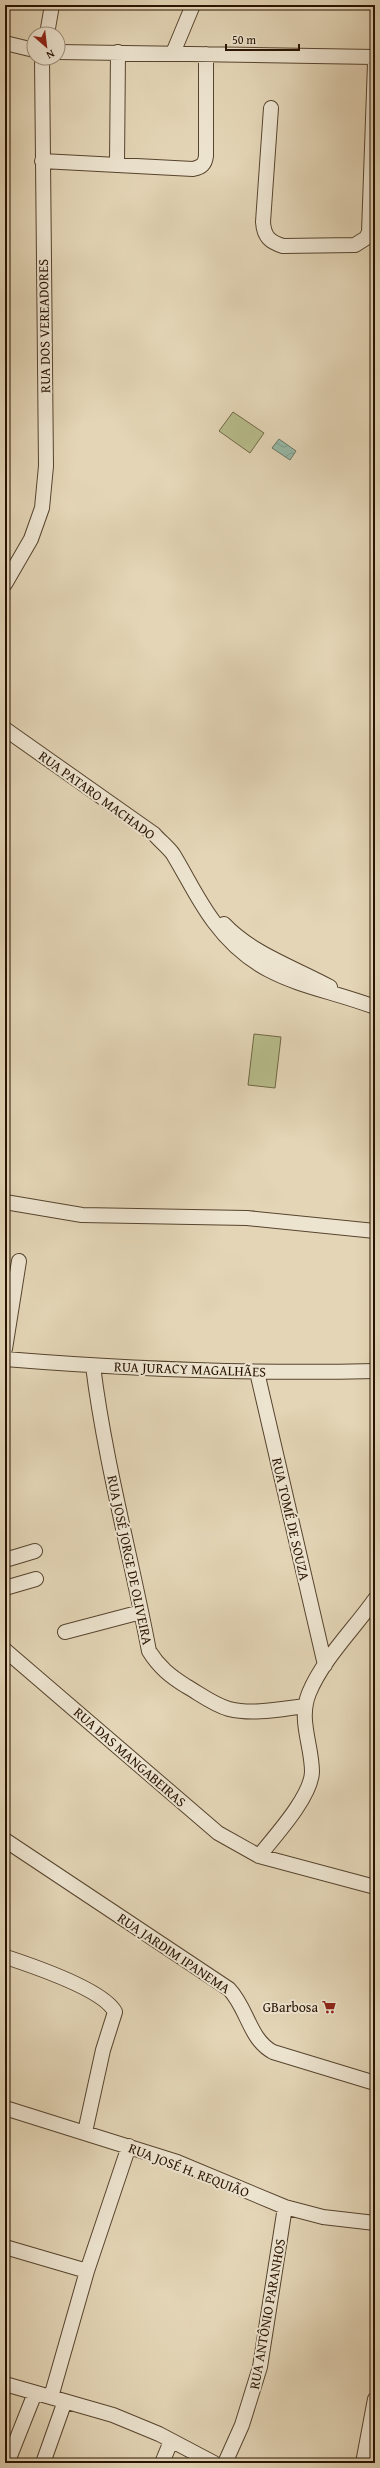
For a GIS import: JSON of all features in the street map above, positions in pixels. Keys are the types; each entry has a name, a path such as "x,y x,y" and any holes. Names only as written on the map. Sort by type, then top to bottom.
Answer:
{"street":[{"path":"48,26 52,5"},
{"path":"173,53 192,5"},
{"path":"5,43 26,48"},
{"path":"66,52 375,57"},
{"path":"117,164 118,52"},
{"path":"42,161 194,169 201,167 205,162 206,54"},
{"path":"271,108 263,222 266,236 273,243 284,246 355,245 366,238 369,232 375,63"},
{"name":"RUA DOS VEREADORES","path":"5,584 31,539 42,508 46,466 42,66"},
{"name":"RUA PATARO MACHADO","path":"5,729 154,834 172,853 192,890 229,942 248,959 273,973 328,993 343,996 375,1007"},
{"name":"RUA PATARO MACHADO","path":"192,890 229,929 261,952 285,963 343,996"},
{"path":"248,959 261,952"},
{"path":"273,973 285,963"},
{"path":"5,1202 82,1215 247,1218 375,1231"},
{"path":"5,1349 19,1261"},
{"name":"RUA JURACY MAGALHÃES","path":"5,1359 93,1366 257,1372 375,1371"},
{"name":"RUA JOSÉ JORGE DE OLIVEIRA","path":"93,1366 98,1403 113,1484 149,1651 156,1663 168,1674 212,1702 229,1709 245,1711 305,1706"},
{"name":"RUA TOMÉ DE SOUZA","path":"257,1372 325,1666"},
{"path":"5,1560 35,1551"},
{"path":"5,1588 36,1578"},
{"path":"260,1856 303,1797 310,1781 312,1771 305,1726 305,1706 309,1693 325,1666 375,1599"},
{"path":"65,1632 141,1612"},
{"name":"RUA DAS MANGABEIRAS","path":"5,1650 218,1833 260,1856 375,1887"},
{"name":"RUA JARDIM IPANEMA","path":"5,1840 229,1990 242,2006 256,2038 264,2047 273,2052 375,2083"},
{"path":"9,1958 64,1978 110,2004 115,2012 100,2065 85,2132"},
{"name":"RUA JOSÉ H. REQUIÃO","path":"5,2108 177,2162 285,2207 323,2217 375,2223"},
{"path":"51,2397 87,2270 129,2146"},
{"name":"RUA ANTÔNIO PARANHOS","path":"225,2463 244,2418 260,2367 285,2207"},
{"path":"5,2248 87,2270"},
{"path":"5,2384 113,2415 171,2440 209,2462"},
{"path":"10,2456 34,2393"},
{"path":"363,2463 375,2399"},
{"path":"43,2463 65,2401"},
{"path":"162,2463 171,2440"}],"shaded area":[{"path":"233,412 264,433 250,453 219,431"},
{"path":"254,1034 281,1037 275,1088 248,1085"}],"water":[{"path":"279,439 296,451 290,460 272,448"}],"place":[{"name":"GBarbosa","path":"329,2007"}]}
